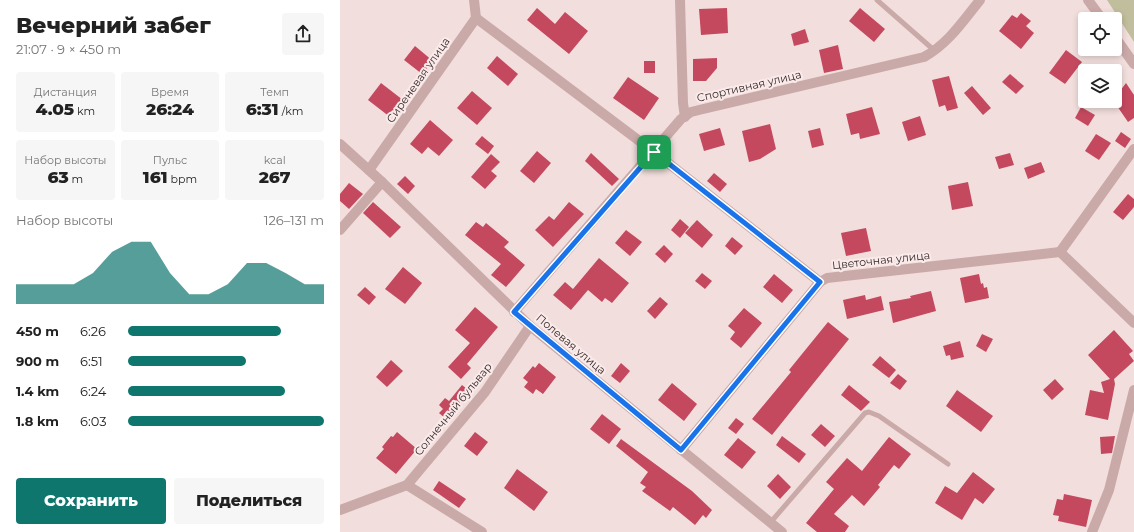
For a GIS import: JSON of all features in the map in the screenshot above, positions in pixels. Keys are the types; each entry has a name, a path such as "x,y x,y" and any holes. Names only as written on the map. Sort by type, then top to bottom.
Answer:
{"street":[{"path":"474,0 476,18 654,152 820,282 681,450"},
{"path":"680,0 683,109 685,116"},
{"name":"Спортивная улица","path":"514,312 685,116 698,110 917,60 936,51 950,37 980,0"},
{"path":"1088,0 1097,12"},
{"name":"Сиреневая улица","path":"369,170 476,18"},
{"path":"1122,47 1134,64"},
{"name":"Полевая улица","path":"340,144 382,182 514,312 782,532"},
{"path":"1134,149 1060,252 1134,322"},
{"path":"340,230 382,182"},
{"name":"Цветочная улица","path":"820,282 827,278 1060,252"},
{"name":"Солнечный бульвар","path":"340,510 407,485 485,392 530,326"},
{"path":"1092,532 1109,490 1134,390"},
{"path":"407,485 482,532"}],"lane":[{"path":"877,0 936,51"},
{"path":"770,523 865,412 879,416 948,464"}],"shaded area":[{"path":"1107,0 1134,0 1134,42 1122,23 1122,12 1115,12"}],"building":[{"path":"537,8 555,24 565,12 588,31 569,54 527,20"},
{"path":"727,8 728,33 701,35 699,9"},
{"path":"860,8 885,29 874,42 849,21"},
{"path":"1021,13 1031,21 1026,26 1034,33 1021,49 999,31 1012,15 1017,18"},
{"path":"805,29 809,42 794,46 791,34"},
{"path":"838,45 843,69 824,73 819,50"},
{"path":"415,46 433,61 422,74 404,60"},
{"path":"1066,50 1082,62 1078,64 1078,67 1065,84 1049,73"},
{"path":"497,56 518,74 508,86 487,68"},
{"path":"717,58 717,68 706,81 693,81 693,59"},
{"path":"644,61 655,61 655,73 644,73"},
{"path":"1010,74 1024,86 1016,94 1002,82"},
{"path":"949,76 958,108 947,111 945,105 939,107 932,80"},
{"path":"628,77 659,98 644,120 613,98"},
{"path":"381,83 403,100 390,117 368,100"},
{"path":"1126,83 1134,95 1134,118 1128,122 1118,108 1122,108 1122,88"},
{"path":"972,86 991,108 983,115 964,93"},
{"path":"472,91 492,108 477,125 457,108"},
{"path":"872,107 880,134 860,139 859,133 851,135 846,114"},
{"path":"1080,108 1095,115 1088,126 1075,118"},
{"path":"920,116 926,135 908,141 902,122"},
{"path":"430,120 453,140 439,156 428,147 422,154 410,144"},
{"path":"770,124 776,149 760,159 749,162 742,131"},
{"path":"720,128 725,145 704,151 699,134"},
{"path":"820,128 824,145 812,148 808,131"},
{"path":"1121,132 1131,139 1125,148 1115,141"},
{"path":"1096,134 1111,143 1099,160 1085,151"},
{"path":"482,136 494,146 488,154 475,144"},
{"path":"537,151 551,163 534,183 520,171"},
{"path":"591,153 619,179 612,186 585,161"},
{"path":"1010,153 1014,165 999,169 995,157"},
{"path":"491,154 500,162 491,171 497,176 485,189 471,177"},
{"path":"1041,162 1045,172 1028,179 1024,168"},
{"path":"714,173 727,184 720,192 707,181"},
{"path":"405,176 415,186 408,194 397,184"},
{"path":"968,182 973,206 952,210 948,186"},
{"path":"349,183 363,194 349,209 340,201 340,194"},
{"path":"1128,194 1134,199 1134,207 1123,220 1113,212"},
{"path":"373,202 401,227 390,238 363,213"},
{"path":"569,202 584,214 553,247 535,230 549,216 554,220"},
{"path":"680,219 689,227 680,238 671,230"},
{"path":"697,220 713,235 702,248 685,233"},
{"path":"476,222 483,227 486,223 509,242 504,247 525,265 506,287 491,275 501,264 465,235"},
{"path":"866,228 871,251 846,256 841,233"},
{"path":"626,230 642,242 630,256 615,243"},
{"path":"732,237 743,246 735,255 725,246"},
{"path":"664,245 673,254 665,263 655,254"},
{"path":"599,258 629,283 612,303 605,298 602,302 588,290 571,310 553,295 565,282 573,289"},
{"path":"403,267 422,283 405,304 385,289"},
{"path":"702,273 712,281 705,289 695,281"},
{"path":"774,274 793,290 782,303 763,287"},
{"path":"979,274 981,284 983,283 984,288 987,287 989,298 965,303 960,278"},
{"path":"365,287 376,297 369,305 357,295"},
{"path":"931,291 936,311 893,323 889,302 911,298 910,296"},
{"path":"865,295 866,300 881,296 884,310 847,319 843,300"},
{"path":"660,297 668,304 655,319 647,311"},
{"path":"475,307 498,327 467,364 471,368 461,379 448,367 470,343 455,330"},
{"path":"744,308 762,323 741,348 730,339 735,332 728,326"},
{"path":"828,322 849,339 772,435 752,419 791,372 789,370"},
{"path":"1114,330 1133,351 1129,354 1134,361 1114,379 1115,384 1108,420 1085,415 1090,390 1104,393 1101,382 1110,379 1088,355"},
{"path":"982,334 993,339 986,352 976,346"},
{"path":"960,341 964,357 951,360 950,355 946,356 943,346"},
{"path":"880,356 896,370 889,378 872,365"},
{"path":"391,360 403,371 387,387 376,377"},
{"path":"539,363 556,377 543,394 536,389 533,394 524,387 528,382 523,378 533,366 535,368"},
{"path":"621,363 630,371 620,383 611,376"},
{"path":"898,374 907,381 900,390 890,383"},
{"path":"1055,379 1064,389 1052,400 1043,390"},
{"path":"672,383 697,404 684,421 658,400"},
{"path":"462,385 472,393 465,401 463,399 446,419 439,413 443,409 439,405 445,398 449,401"},
{"path":"849,385 870,402 861,411 841,395"},
{"path":"957,390 993,416 981,432 946,406"},
{"path":"602,414 621,429 609,444 590,429"},
{"path":"736,418 744,424 736,434 728,428"},
{"path":"821,424 835,436 825,447 811,435"},
{"path":"397,432 417,449 396,474 376,458 384,449 382,447 391,436 393,437"},
{"path":"475,432 488,442 477,456 464,446"},
{"path":"782,436 806,454 799,463 776,445"},
{"path":"1115,436 1112,453 1101,454 1100,437"},
{"path":"889,437 911,454 899,469 894,465 878,485 880,487 864,506 852,495 834,514 849,526 845,532 817,532 806,523 834,489 826,482 847,458 862,471"},
{"path":"738,438 756,452 742,469 724,455"},
{"path":"621,439 692,491 712,510 706,518 703,515 695,525 673,507 670,511 642,491 646,487 640,483 648,472 616,446"},
{"path":"517,469 548,492 534,511 504,488"},
{"path":"973,472 995,489 983,504 975,498 962,520 935,503 945,486 957,493"},
{"path":"778,474 791,487 780,499 767,486"},
{"path":"439,481 466,499 459,508 433,490"},
{"path":"1064,494 1092,500 1086,527 1058,521 1059,516 1053,515 1057,499 1063,500"}],"route":[{"path":"654,152 820,282 681,450 514,312 654,152"}]}
